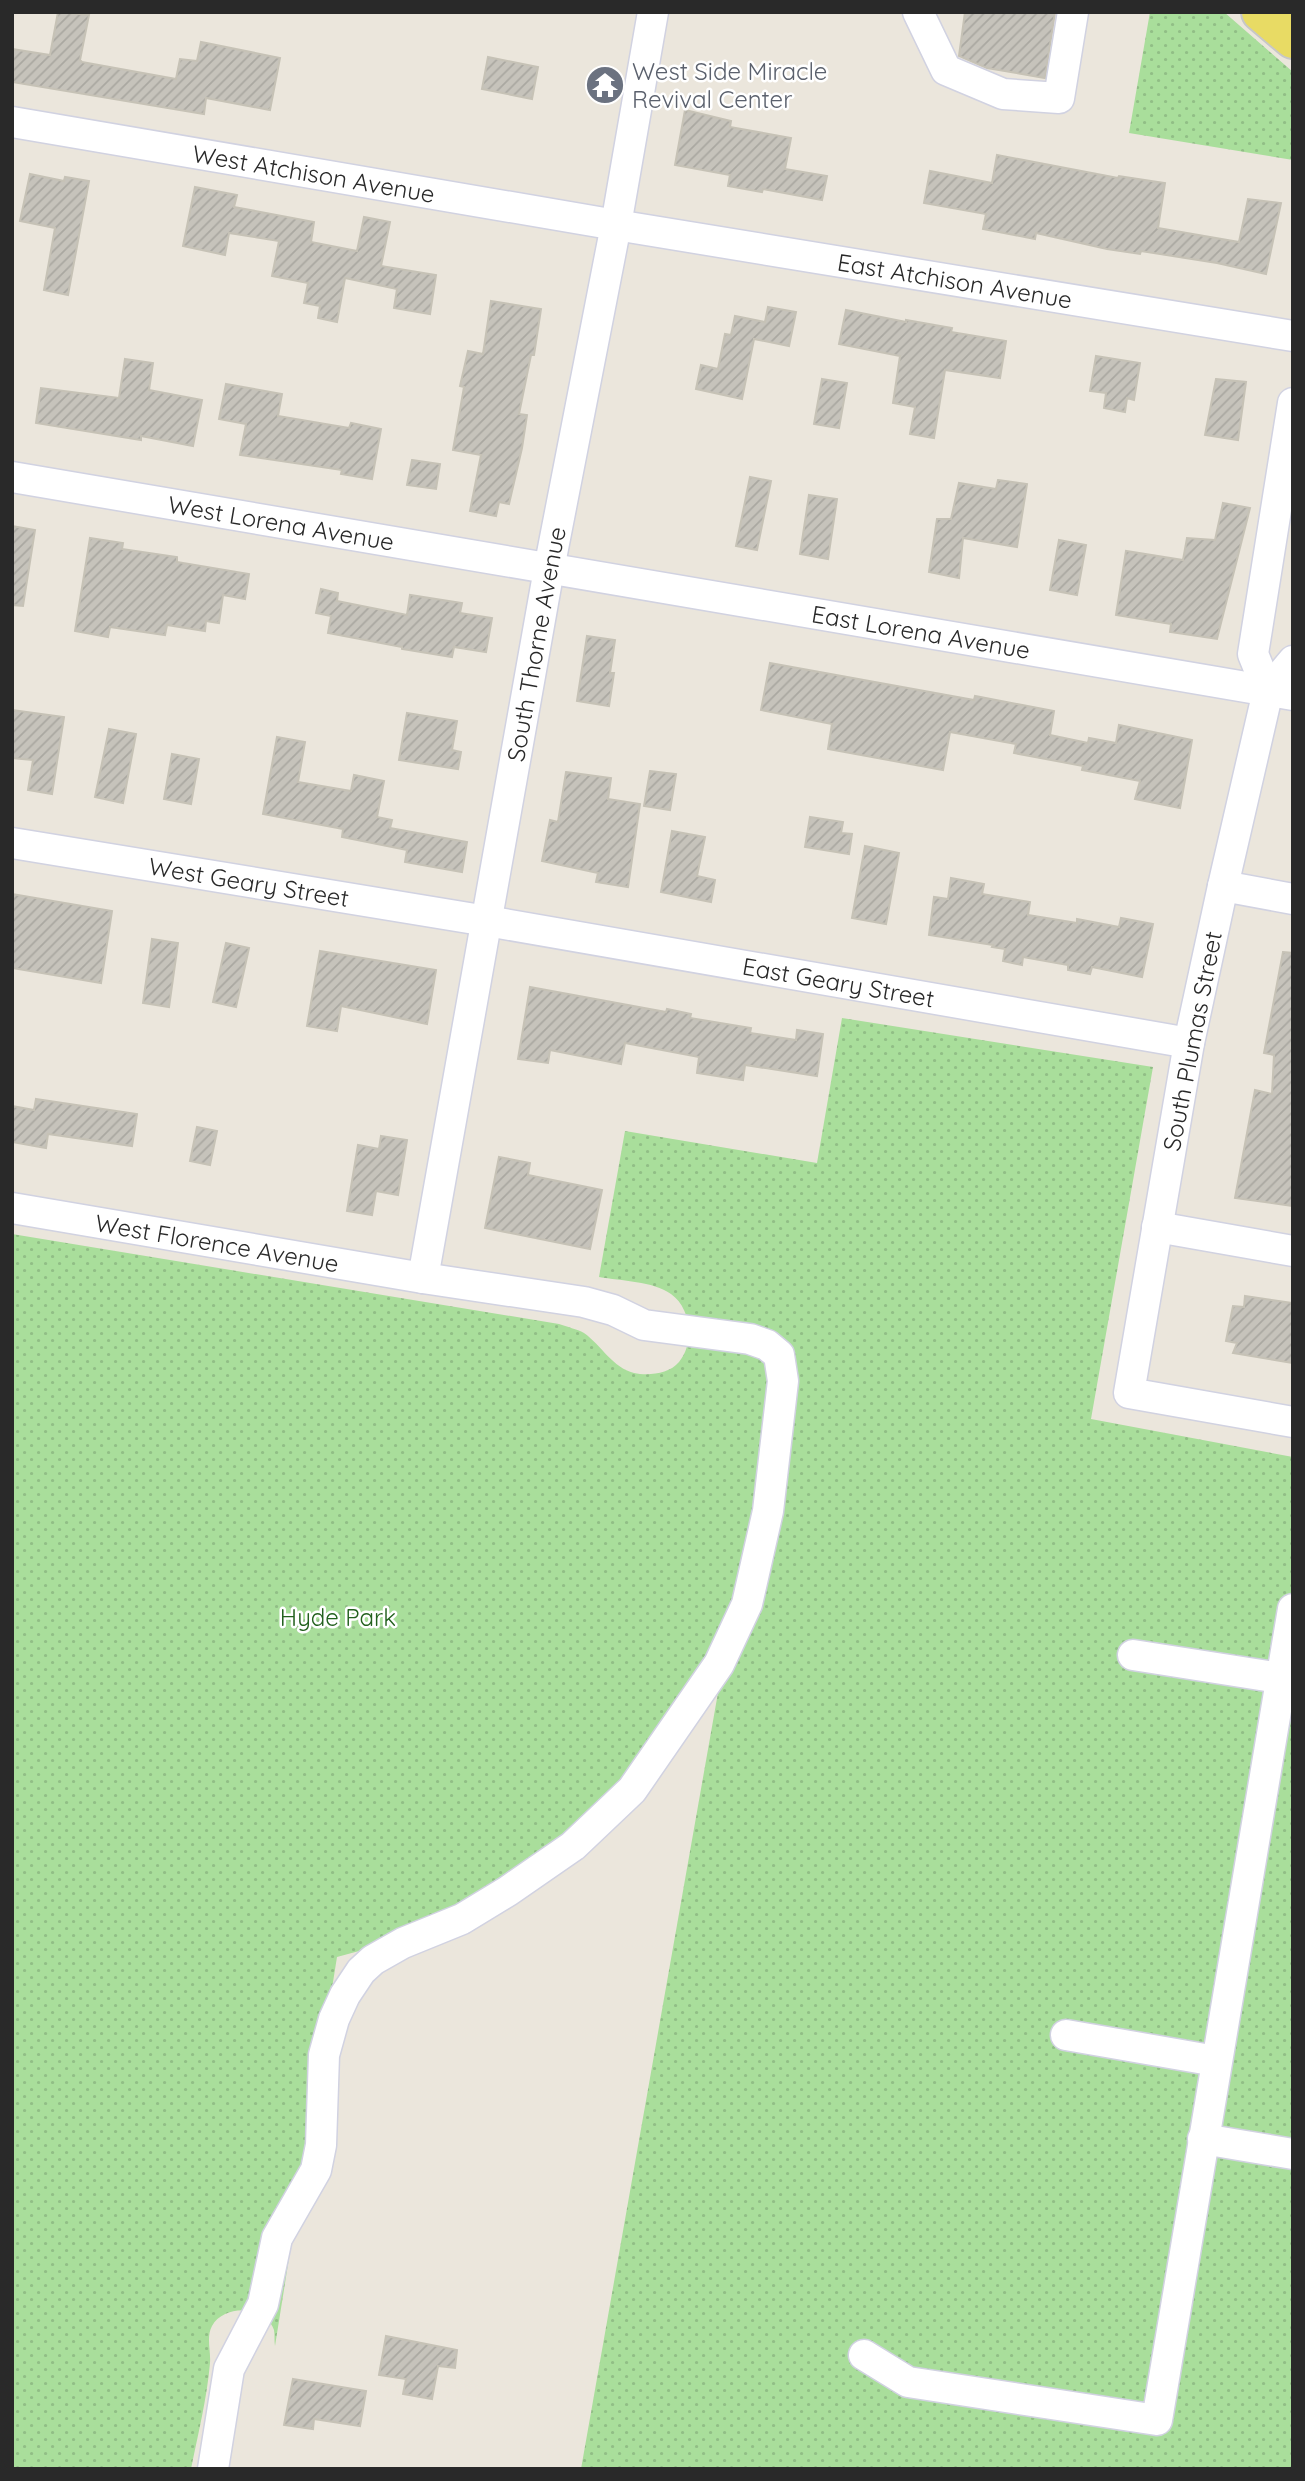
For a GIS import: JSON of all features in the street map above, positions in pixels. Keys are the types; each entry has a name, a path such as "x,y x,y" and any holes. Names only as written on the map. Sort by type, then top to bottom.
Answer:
{"main road":[{"path":"1261,12 1293,39"}],"street":[{"name":"South Thorne Avenue","path":"423,1278 549,569 616,225 653,12"},
{"path":"918,12 946,70 1003,94 1059,98 1073,12"},
{"name":"West Atchison Avenue","path":"12,122 616,225"},
{"name":"East Atchison Avenue","path":"616,225 1293,336"},
{"path":"1280,693 1253,654 1293,403"},
{"name":"West Lorena Avenue","path":"12,477 549,569"},
{"name":"East Lorena Avenue","path":"549,569 1280,693"},
{"name":"South Plumas Street","path":"1293,662 1280,693 1223,886 1189,1043 1129,1393 1293,1422"},
{"name":"West Geary Street","path":"12,843 486,921"},
{"path":"1223,886 1293,899"},
{"name":"East Geary Street","path":"486,921 1189,1043"},
{"name":"West Florence Avenue","path":"12,1208 423,1278 584,1302 613,1310 644,1325 750,1339 767,1345 779,1355 783,1381 775,1463 761,1548 747,1604 719,1664 696,1700 632,1790 573,1846 463,1919 373,1960 361,1971 339,2008 324,2055 321,2145 316,2171 276,2238 263,2304 229,2369 213,2469"},
{"path":"1157,1227 1293,1251"},
{"path":"864,2356 908,2382 1157,2420 1293,1609"},
{"path":"1133,1655 1280,1678"},
{"path":"1066,2035 1216,2061"},
{"path":"1203,2139 1293,2154"}],"green space":[{"path":"1150,12 1224,12 1293,72 1293,160 1129,133"},
{"name":"Hyde Park","path":"842,1018 1153,1067 1091,1419 1293,1457 1293,2469 581,2469 722,1670 610,1818 407,1938 337,1957 275,2346 274,2330 270,2322 254,2312 244,2310 226,2314 212,2326 209,2335 207,2389 191,2469 12,2469 12,1234 559,1324 584,1333 613,1361 627,1370 640,1374 658,1373 675,1366 684,1354 689,1336 683,1308 671,1294 655,1286 599,1277 625,1131 817,1163"}],"building":[{"path":"58,12 89,15 80,60 82,62 176,79 180,59 197,61 201,42 280,58 270,110 206,98 204,114 12,82 12,49 50,55"},
{"path":"965,12 1055,12 1045,78 987,68 959,56"},
{"path":"488,57 538,67 532,99 482,89"},
{"path":"685,110 731,121 730,127 791,138 785,169 827,176 822,200 763,189 762,192 728,186 730,175 675,165"},
{"path":"997,155 1118,178 1165,183 1158,228 1239,242 1248,199 1281,203 1266,274 1141,251 1140,254 1107,249 1036,233 1035,239 983,229 986,214 924,203 930,171 992,183"},
{"path":"30,174 64,181 65,177 89,181 68,295 44,290 55,228 20,221"},
{"path":"195,187 237,195 234,207 314,222 311,242 357,251 364,217 390,222 381,266 436,275 430,314 394,308 397,289 345,278 337,322 318,318 320,306 304,303 308,283 272,276 279,241 229,233 225,255 183,246"},
{"path":"491,301 541,309 534,355 531,355 519,414 527,415 522,448 509,504 499,502 496,516 470,511 481,455 453,450 464,387 460,386 468,351 483,354"},
{"path":"768,307 796,312 789,346 754,339 742,399 696,389 701,365 718,369 725,334 731,335 735,316 765,322"},
{"path":"846,310 952,328 951,332 1006,341 1000,378 945,370 934,438 910,434 915,407 893,403 900,356 839,344"},
{"path":"1096,356 1140,363 1134,400 1127,398 1125,412 1104,408 1106,393 1090,391"},
{"path":"125,359 153,363 149,390 202,400 193,446 141,436 141,440 36,423 41,388 119,398"},
{"path":"822,379 847,383 839,428 814,424"},
{"path":"1216,379 1246,382 1238,440 1205,435"},
{"path":"226,384 282,394 278,416 349,428 351,423 381,429 372,479 341,474 342,470 240,455 246,424 219,419"},
{"path":"412,460 440,464 436,489 407,485"},
{"path":"750,477 771,481 757,550 736,546"},
{"path":"998,480 1027,484 1017,547 963,538 959,578 929,572 937,519 951,519 959,483 996,489"},
{"path":"809,495 837,499 828,559 800,554"},
{"path":"1223,503 1250,508 1217,639 1170,632 1171,624 1116,615 1126,551 1183,560 1187,538 1215,540"},
{"path":"12,526 35,530 23,606 12,605"},
{"path":"90,538 123,543 122,549 177,557 177,562 249,574 245,599 223,595 219,623 206,621 205,631 167,625 165,635 110,627 108,637 75,631"},
{"path":"1059,540 1086,545 1077,595 1050,590"},
{"path":"321,589 338,593 337,601 407,615 410,595 462,603 460,613 492,618 486,652 454,647 452,657 328,633 331,616 316,613"},
{"path":"587,636 615,640 609,706 577,701"},
{"path":"770,663 974,700 975,696 1054,711 1050,735 1088,743 1089,738 1116,743 1119,725 1192,740 1180,808 1135,799 1140,781 1082,770 1083,766 1014,753 1016,744 950,732 943,770 828,749 832,724 761,710"},
{"path":"12,710 64,717 52,794 28,790 33,760 12,758"},
{"path":"407,713 457,721 452,750 461,752 458,769 399,760"},
{"path":"109,729 136,734 123,803 95,797"},
{"path":"277,737 305,742 298,782 351,791 354,775 384,781 377,817 392,820 390,828 467,842 462,872 405,862 407,850 342,837 343,829 263,814"},
{"path":"172,754 199,759 191,804 164,799"},
{"path":"650,771 676,774 670,810 644,806"},
{"path":"566,772 611,778 608,799 640,804 628,887 596,882 598,873 542,861 550,820 558,822"},
{"path":"810,817 843,822 841,833 852,834 849,854 805,847"},
{"path":"672,831 705,837 697,876 715,880 711,902 661,892"},
{"path":"865,846 899,853 886,924 852,918"},
{"path":"951,878 984,884 982,894 1030,902 1028,915 1077,923 1077,919 1119,927 1121,918 1153,924 1142,977 1092,967 1090,974 1068,970 1068,965 1023,957 1022,965 1003,961 1005,949 992,947 993,945 929,935 934,897 948,899"},
{"path":"12,894 112,911 101,983 12,968"},
{"path":"152,939 178,943 169,1007 143,1003"},
{"path":"226,943 249,948 236,1007 213,1002"},
{"path":"320,951 436,970 427,1024 341,1006 337,1031 307,1026"},
{"path":"1283,952 1293,953 1293,1206 1235,1198 1255,1090 1272,1094 1274,1055 1264,1053"},
{"path":"530,987 666,1012 667,1009 691,1014 690,1018 751,1028 750,1033 796,1040 797,1030 823,1034 817,1076 745,1065 743,1080 697,1073 699,1057 625,1043 621,1064 550,1050 548,1063 518,1059"},
{"path":"36,1099 137,1114 132,1146 48,1134 46,1148 12,1142 12,1106 34,1110"},
{"path":"197,1127 217,1131 210,1165 190,1161"},
{"path":"381,1136 407,1140 398,1195 376,1191 372,1215 347,1211 358,1145 379,1149"},
{"path":"499,1157 530,1163 528,1175 602,1190 590,1249 485,1228"},
{"path":"1245,1296 1293,1303 1293,1363 1233,1353 1237,1343 1226,1341 1233,1306 1244,1307"},
{"path":"386,2336 457,2350 455,2368 438,2366 432,2399 403,2394 406,2379 379,2375"},
{"path":"293,2379 366,2391 360,2426 314,2419 313,2429 284,2425"}],"place":[{"name":"West Side Miracle Revival Center","path":"605,85"}]}
